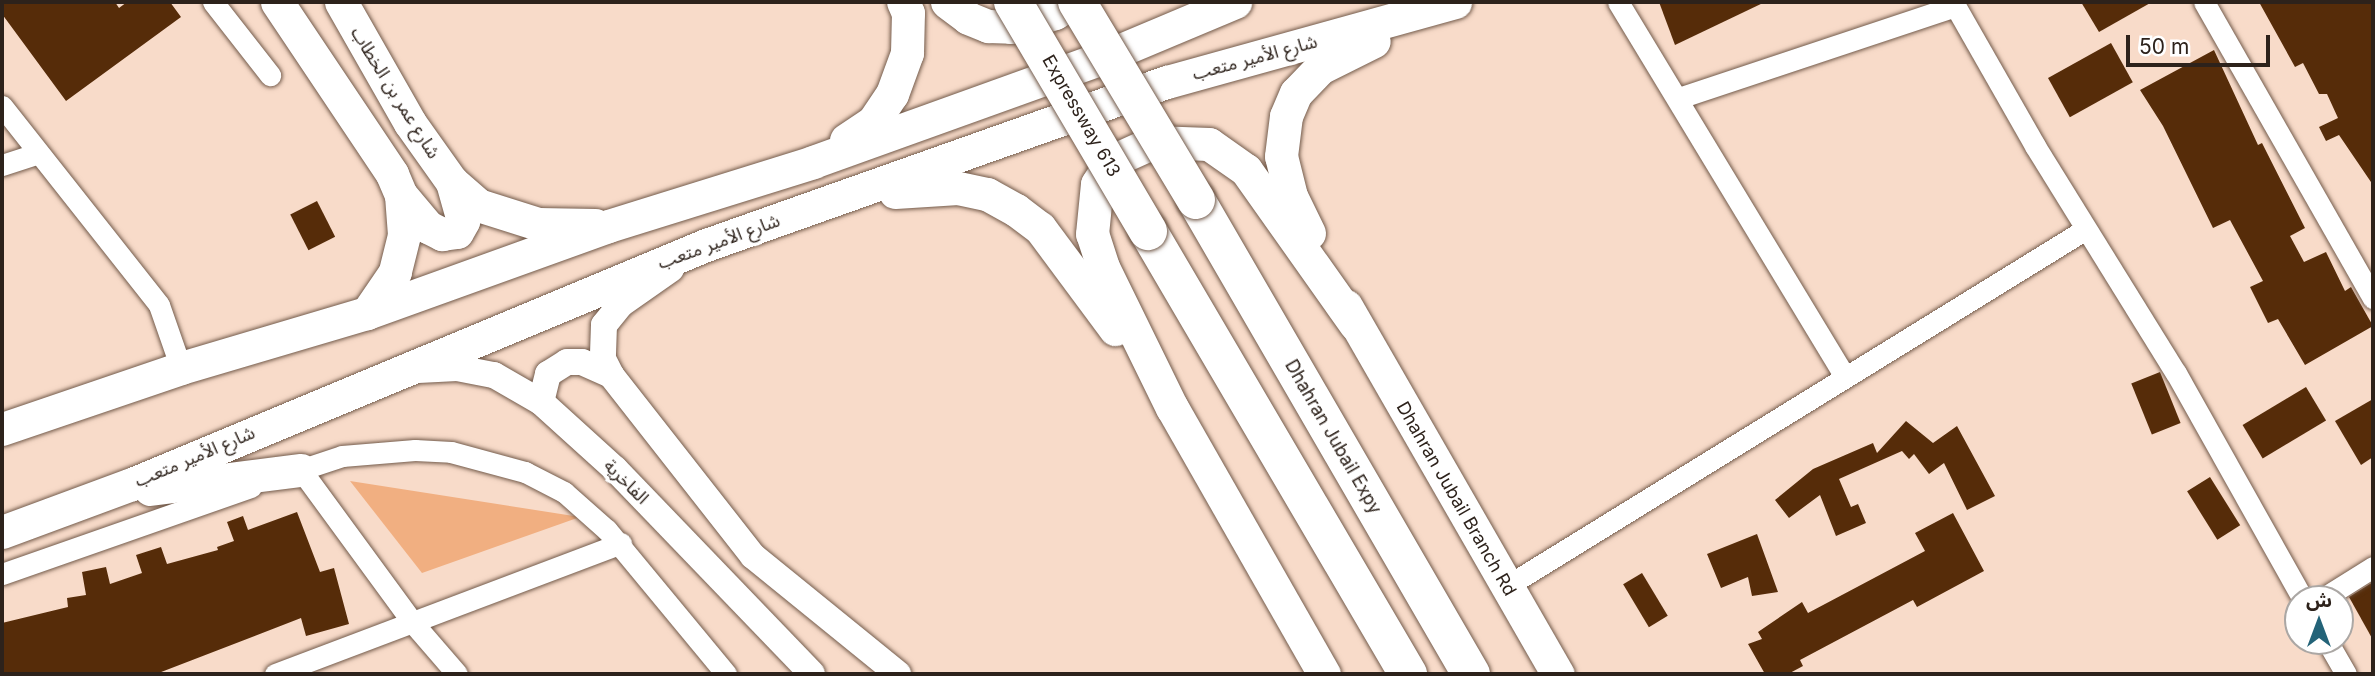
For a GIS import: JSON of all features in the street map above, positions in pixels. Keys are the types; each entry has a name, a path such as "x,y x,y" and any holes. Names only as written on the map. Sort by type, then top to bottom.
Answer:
{"highway":[{"name":"Expressway 613","path":"1013,2 1408,674"},
{"name":"Dhahran Jubail Expy","path":"1074,2 1196,200 1471,674"}],"main road":[{"path":"277,2 392,174 401,195 428,227 442,234 457,232 463,221 452,182"},
{"name":"شارع عمر بن الخطاب","path":"341,2 410,123 452,182 478,205 509,218 608,226"},
{"path":"813,162 873,122 892,94 907,53 908,13 904,2"},
{"path":"947,2 968,19 988,26 1011,27 1055,13 1074,2"},
{"path":"2,429 181,368 368,313 608,226 813,162 1097,60 1235,2"},
{"path":"1355,324 1291,196 1280,156 1286,116 1296,93 1320,68 1455,2"},
{"name":"شارع الأمير متعب","path":"2,532 102,495 706,245 1167,82 1455,2"},
{"path":"1324,674 1172,408 1103,267 1092,234 1097,184 1112,161 1154,142 1185,141 1209,144 1227,154 1246,170 1355,324"},
{"path":"834,200 928,187 958,188 987,194 1016,210 1040,228 1069,264 1172,408"},
{"path":"368,313 395,272 404,235 401,195"},
{"name":"Dhahran Jubail Branch Rd","path":"1355,324 1558,674"},
{"path":"102,495 301,470"}],"street":[{"path":"213,2 270,75"},
{"path":"1618,2 1679,98 1845,377"},
{"path":"2204,2 2373,298"},
{"path":"1679,98 1954,4 2086,229 2176,373 2295,585"},
{"path":"2,106 159,305 181,368"},
{"path":"2,165 38,153"},
{"path":"1507,586 2086,229"},
{"path":"706,245 621,304 604,325 601,345 611,374 753,556 898,674"},
{"path":"541,402 548,374 567,362 582,362 611,374"},
{"name":"الفاخرية","path":"399,371 457,369 494,374 541,402 615,469 812,674"},
{"path":"2,574 301,470 374,451 451,452 486,459 564,492 621,543 726,674"},
{"path":"301,470 413,623 457,674"},
{"path":"275,674 621,543"},
{"path":"2344,585 2373,567"},
{"path":"2335,655 2346,674"}],"shaded area":[{"path":"350,481 580,517 422,573"}],"building":[{"path":"2,2 115,2 119,8 127,2 170,2 181,17 66,101 2,14"},
{"path":"1659,2 1765,2 1675,45"},
{"path":"2081,2 2152,2 2099,32"},
{"path":"2259,2 2373,2 2373,185 2339,135 2326,141 2319,127 2338,118 2327,94 2319,94 2303,63 2295,67"},
{"path":"2111,43 2133,82 2070,117 2048,78"},
{"path":"2214,50 2258,145 2262,143 2305,228 2290,236 2304,262 2326,252 2345,291 2351,287 2373,326 2305,365 2278,319 2268,323 2250,287 2263,281 2230,220 2213,228 2163,126 2140,90"},
{"path":"317,201 335,237 308,250 290,215"},
{"path":"2160,372 2181,423 2152,435 2131,384"},
{"path":"2306,387 2326,420 2263,459 2243,425"},
{"path":"2373,399 2373,457 2361,465 2335,421"},
{"path":"1906,421 1933,443 1957,426 1995,496 1967,510 1944,463 1929,474 1914,454 1909,459 1902,451 1839,479 1851,507 1858,504 1866,523 1836,536 1820,495 1789,518 1775,500 1813,469 1873,443 1877,453"},
{"path":"2210,477 2240,525 2217,540 2187,491"},
{"path":"297,512 320,572 334,568 349,624 306,636 301,618 156,674 2,674 2,623 68,607 67,598 86,595 82,572 106,567 110,584 142,573 136,555 161,547 167,564 218,550 217,547 234,541 227,522 243,516 248,530"},
{"path":"1953,513 1984,571 1917,607 1913,600 1800,660 1803,666 1788,674 1765,674 1748,644 1762,639 1758,632 1802,602 1808,613 1925,551 1915,533"},
{"path":"1757,534 1778,592 1752,596 1748,577 1721,588 1707,554"},
{"path":"1642,573 1668,616 1649,627 1623,584"},
{"path":"2373,582 2373,640 2354,606 2354,594"}]}
